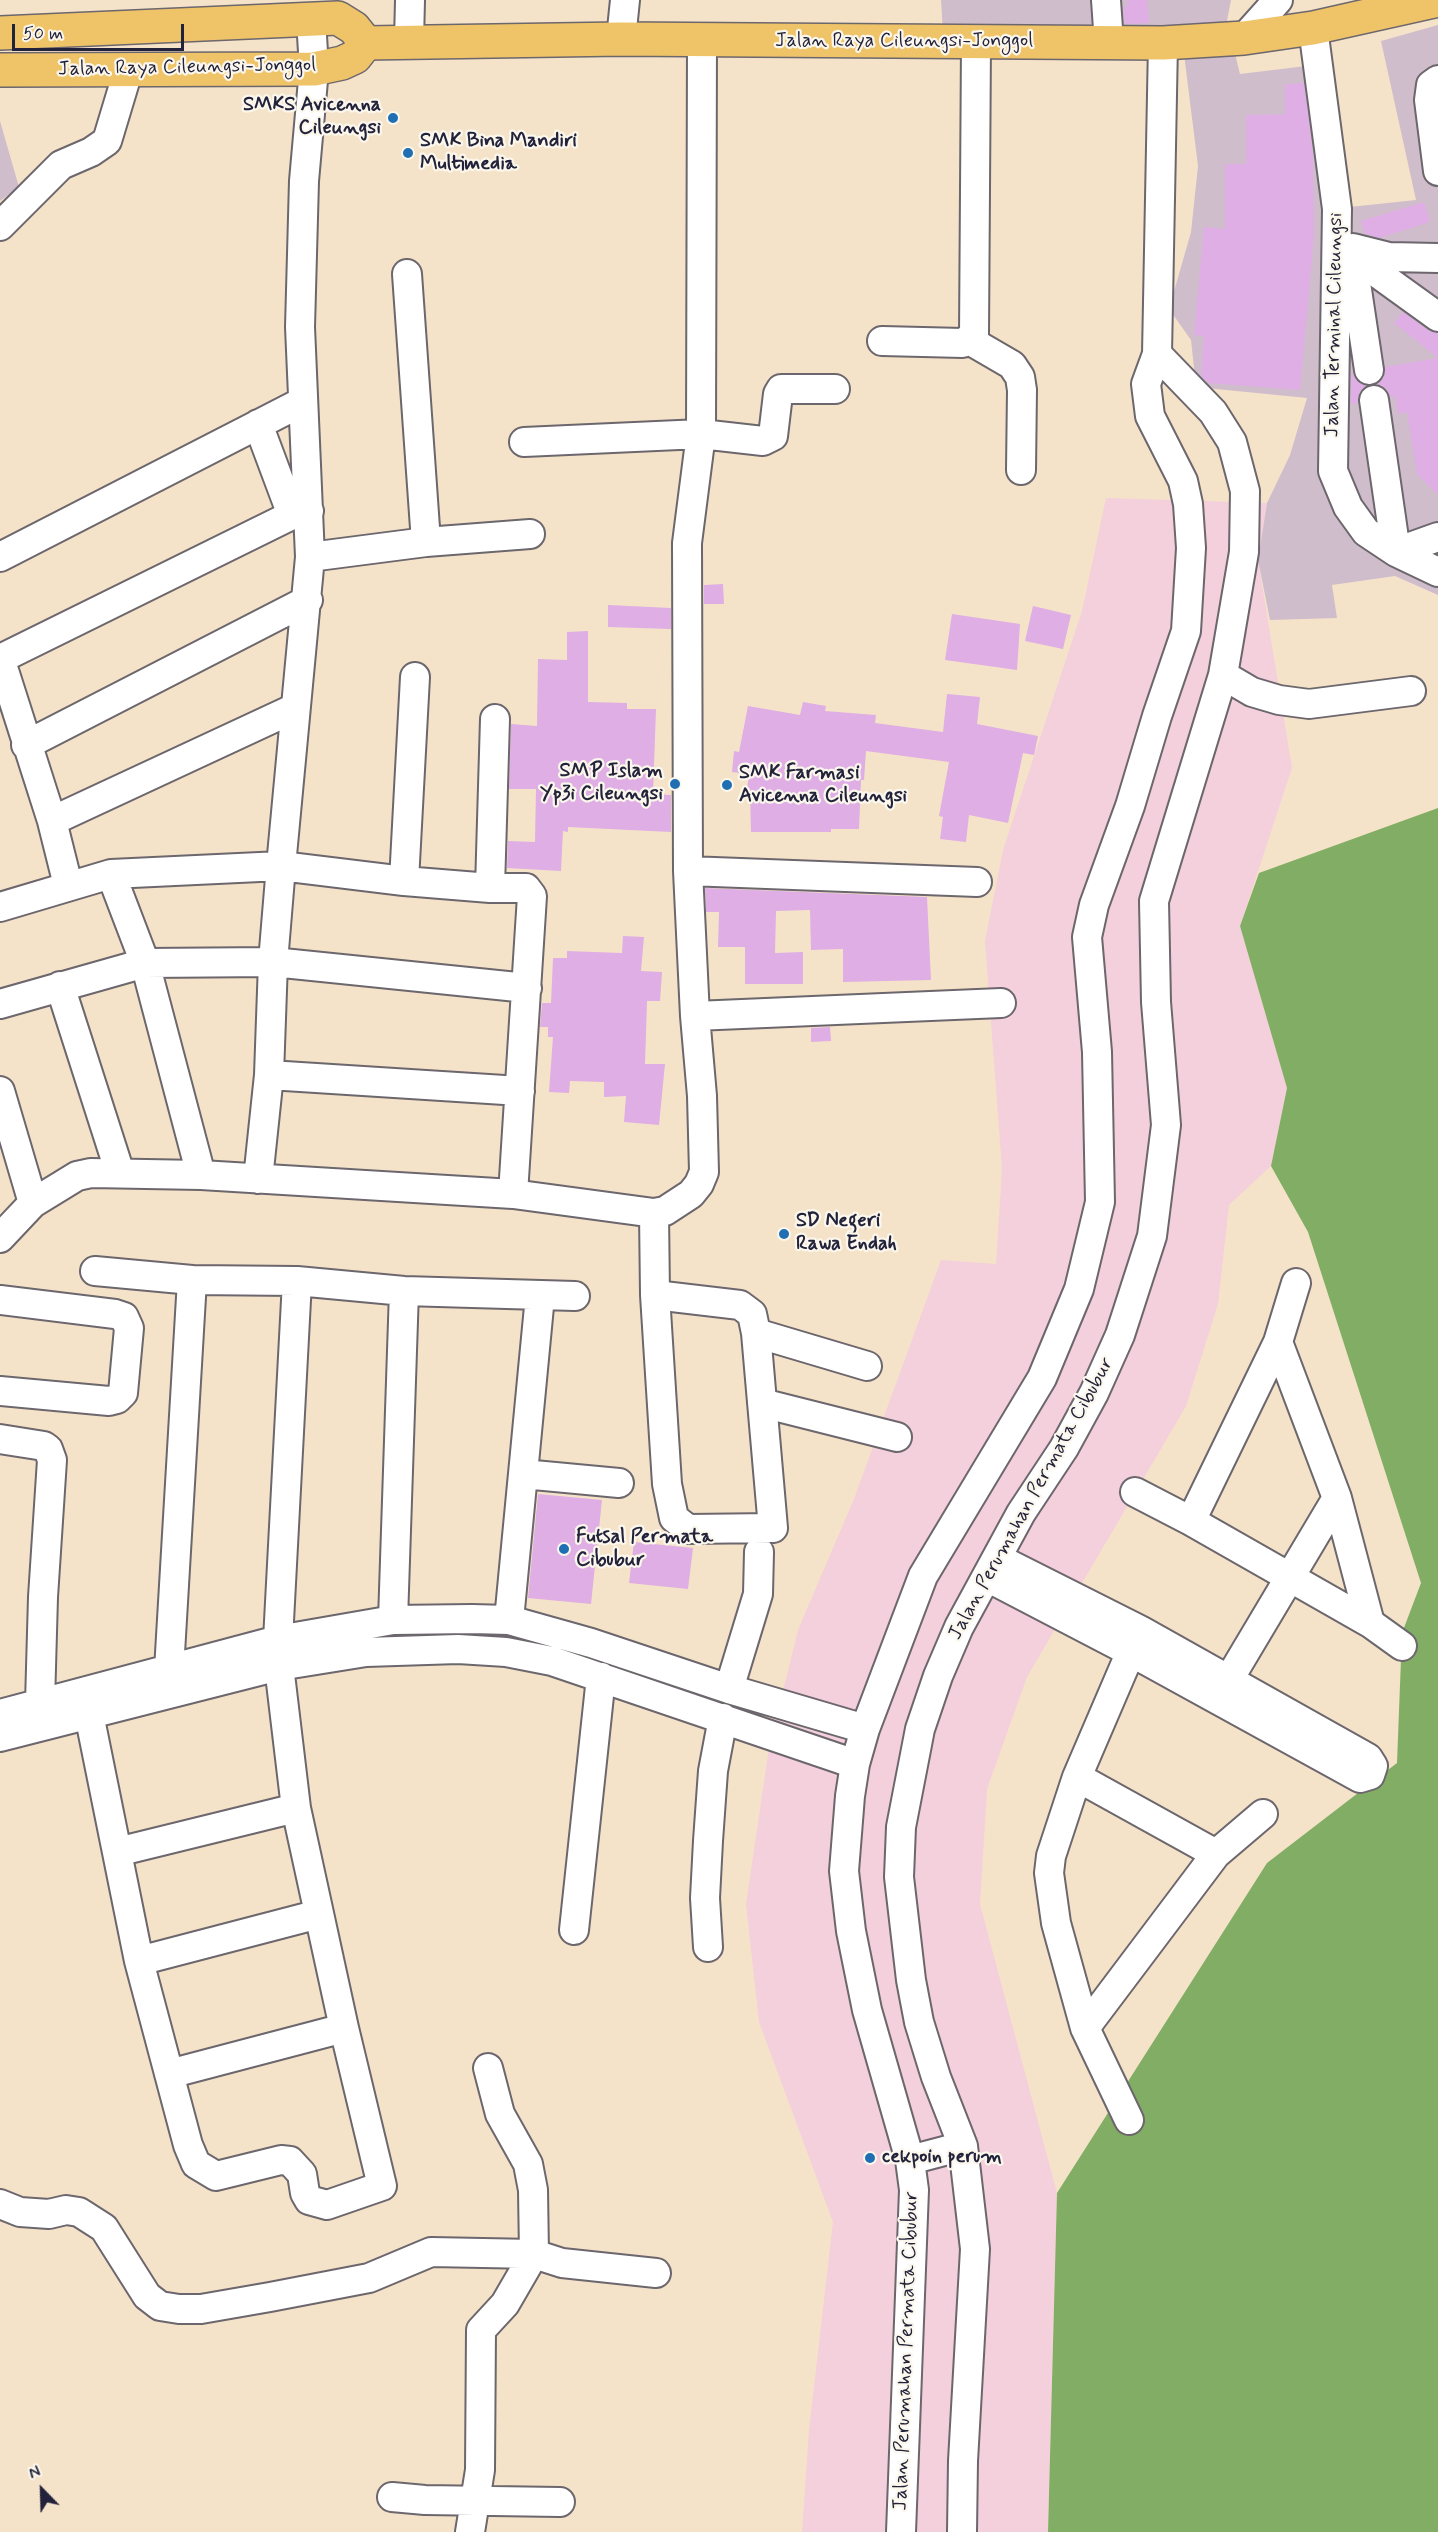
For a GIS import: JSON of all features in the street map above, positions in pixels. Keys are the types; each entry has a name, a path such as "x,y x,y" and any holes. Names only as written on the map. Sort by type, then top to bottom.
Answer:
{"main road":[{"name":"Jalan Raya Cileungsi-Jonggol","path":"0,70 314,69 342,63 355,57 366,44 409,41 621,39 1163,43 1244,38 1313,28 1438,0"},
{"name":"Jalan Raya Cileungsi-Jonggol","path":"0,33 338,18 354,28 366,44"}],"street":[{"path":"409,41 410,0"},
{"path":"621,39 625,0"},
{"path":"1106,0 1109,43"},
{"path":"1244,38 1278,0"},
{"path":"258,1179 269,1075 273,962 281,866 295,708 308,600 310,557 301,513 302,223 314,69 311,19"},
{"name":"Jalan Terminal Cileungsi","path":"1313,28 1337,209 1333,471 1347,507 1366,532 1396,552 1438,572"},
{"path":"0,1238 33,1203 77,1176 120,1173 201,1175 513,1194 654,1213 665,1211 691,1194 699,1184 704,1172 702,1096 695,1016 688,871 687,543 701,434 702,40"},
{"path":"882,341 963,343 974,334 976,43"},
{"name":"Jalan Perumahan Permata Cibubur","path":"962,2532 963,2461 975,2249 937,2153 867,2010 851,1932 844,1871 855,1764 865,1729 923,1576 1042,1378 1079,1289 1100,1202 1097,1052 1087,937 1094,905 1130,806 1186,631 1191,548 1188,504 1183,481 1150,416 1146,384 1157,354 1163,43"},
{"path":"0,226 61,165 92,152 107,141 129,68"},
{"path":"1438,80 1431,85 1429,100 1438,171"},
{"path":"1336,244 1389,257 1438,258"},
{"path":"1336,244 1438,317"},
{"path":"1336,244 1356,284 1369,370"},
{"path":"407,274 426,542"},
{"path":"969,340 1012,365 1020,377 1022,390 1021,470"},
{"name":"Jalan Perumahan Permata Cibubur","path":"901,2532 914,2190 937,2153 903,1918 899,1877 901,1837 920,1729 938,1676 959,1627 1021,1513 1064,1448 1094,1393 1120,1335 1152,1236 1166,1125 1156,1002 1154,901 1213,715 1223,675 1244,552 1245,491 1232,442 1212,412 1157,354"},
{"path":"524,442 701,434 745,440 768,439 774,431 778,394 781,389 835,389"},
{"path":"1374,400 1396,552 1438,537"},
{"path":"0,557 302,402"},
{"path":"258,424 301,513"},
{"path":"68,885 52,821 0,659 301,513"},
{"path":"310,557 426,542 530,534"},
{"path":"26,745 308,600"},
{"path":"1223,675 1252,692 1279,700 1309,704 1411,691"},
{"path":"404,881 415,678"},
{"path":"52,821 295,708"},
{"path":"490,888 495,719"},
{"path":"0,908 68,885 111,874 281,866 404,881 490,888 523,887 532,893 513,1194"},
{"path":"688,871 977,882"},
{"path":"111,874 145,963 201,1175"},
{"path":"0,1004 145,963 273,962 527,988"},
{"path":"60,986 120,1173"},
{"path":"695,1016 1001,1003"},
{"path":"269,1075 520,1091"},
{"path":"0,1091 33,1203"},
{"path":"654,1213 655,1295 670,1509 680,1525 688,1529 773,1528 756,1333 752,1314 740,1305 655,1295"},
{"path":"95,1271 192,1280 297,1281 404,1291 575,1296"},
{"path":"169,1670 192,1280"},
{"path":"89,1714 138,1961 188,2145 196,2164 216,2176 281,2160 290,2161 302,2174 305,2193 309,2200 327,2205 382,2186 344,2028 296,1808 278,1652 297,1281"},
{"path":"1191,1521 1278,1342 1296,1283"},
{"path":"393,1620 404,1291"},
{"path":"509,1620 540,1296"},
{"path":"0,1300 116,1314 124,1317 129,1328 123,1393 117,1399 109,1401 0,1391"},
{"path":"756,1333 867,1366"},
{"path":"1278,1342 1337,1498 1370,1623"},
{"path":"762,1403 897,1437"},
{"path":"0,1439 44,1446 52,1460 43,1597 40,1703"},
{"path":"524,1474 619,1483"},
{"path":"1135,1492 1289,1576 1370,1623 1402,1646"},
{"path":"993,1568 1135,1641 1222,1690 1337,1498"},
{"path":"729,1689 758,1594 759,1552"},
{"path":"0,1737 89,1714 278,1652 393,1620 509,1620 680,1670 729,1689 865,1729"},
{"path":"1129,2120 1085,2028 1056,1923 1049,1873 1051,1856 1077,1777 1135,1641"},
{"path":"0,1714 169,1670 278,1652 458,1649 506,1652 552,1661 855,1764"},
{"path":"574,1930 601,1677"},
{"path":"708,1947 705,1898 708,1840 713,1771 723,1718"},
{"path":"1077,1777 1216,1854"},
{"path":"117,1852 296,1808"},
{"path":"1085,2028 1216,1854 1263,1814"},
{"path":"138,1961 319,1914"},
{"path":"169,2074 344,2028"},
{"path":"470,2532 477,2500 480,2470 481,2330 505,2304 534,2254 533,2190 528,2164 500,2114 488,2068"},
{"path":"0,2204 20,2212 49,2214 66,2210 79,2212 104,2228 147,2296 160,2306 179,2309 247,2301 369,2278 431,2252 534,2254 562,2263 656,2273"},
{"path":"392,2496 425,2500 560,2502"}],"shaded area":[{"path":"941,0 1231,0 1227,21 1240,74 1314,65 1321,210 1416,200 1381,41 1438,25 1438,595 1395,576 1332,585 1337,618 1270,620 1258,560 1267,503 1290,455 1307,398 1196,387 1191,340 1169,309 1191,232 1198,166 1181,30 943,33"},
{"path":"0,121 19,187 0,201"},
{"path":"1106,498 1267,503 1258,560 1292,768 1240,926 1287,1088 1271,1166 1229,1205 1218,1304 1186,1406 1027,1677 987,1789 980,1904 1057,2193 1048,2532 802,2532 809,2430 833,2222 759,2022 746,1904 769,1748 798,1630 854,1499 941,1260 996,1264 1002,1169 985,941 1003,850 1082,611"}],"green space":[{"path":"1438,808 1438,2532 1048,2532 1057,2193 1267,1863 1397,1763 1402,1633 1421,1583 1308,1232 1271,1166 1287,1088 1240,926 1259,873"}],"building":[{"path":"1127,0 1147,0 1149,23 1125,24 1123,7 1128,6"},
{"path":"1304,83 1313,155 1314,236 1300,390 1208,383 1201,376 1204,336 1194,335 1204,227 1225,229 1225,164 1246,164 1246,115 1285,114 1285,84"},
{"path":"1424,202 1430,222 1379,238 1365,234 1361,221"},
{"path":"1403,312 1428,330 1438,333 1438,358 1394,323"},
{"path":"1438,358 1438,495 1417,474 1407,412 1398,414 1395,396 1390,397 1387,389 1377,384 1384,377 1385,367"},
{"path":"1351,373 1357,381 1366,386 1359,393 1358,403 1351,404"},
{"path":"723,584 724,604 704,604 704,585"},
{"path":"608,605 671,608 671,629 608,627"},
{"path":"1033,606 1071,615 1063,649 1025,641"},
{"path":"952,614 1020,624 1017,670 945,660"},
{"path":"588,631 588,702 627,703 627,709 656,709 653,794 671,795 671,832 568,827 568,832 563,831 561,871 507,868 508,841 535,842 536,789 509,789 511,724 537,726 538,659 567,660 567,632"},
{"path":"947,694 980,697 977,724 1038,736 1034,755 1023,753 1008,823 969,815 966,842 940,839 943,817 939,816 949,762 866,751 864,780 861,780 859,829 831,829 831,832 751,832 750,789 747,789 749,774 732,772 734,751 739,752 748,706 800,715 803,702 826,706 825,711 876,715 875,723 943,732"},
{"path":"705,888 927,897 931,980 843,982 843,949 811,950 810,910 776,911 775,953 803,952 803,984 745,984 745,947 718,947 719,912 706,912"},
{"path":"623,936 644,937 641,971 662,972 660,1001 647,1001 645,1064 665,1064 659,1125 624,1122 626,1096 604,1097 604,1082 570,1081 569,1093 549,1092 553,1037 548,1037 548,1027 540,1027 542,1003 551,1003 553,958 567,958 567,951 622,953"},
{"path":"830,1027 831,1041 811,1042 811,1028"},
{"name":"Futsal Permata Cibubur","path":"538,1494 602,1500 591,1604 528,1598"},
{"name":"Futsal Permata Cibubur","path":"634,1542 693,1548 688,1589 629,1583"}],"place":[{"name":"SMKS Avicenna Cileungsi","path":"393,118"},
{"name":"SMK Bina Mandiri Multimedia","path":"408,153"},
{"name":"SMP Islam Yp3i Cileungsi","path":"675,784"},
{"name":"SMK Farmasi Avicenna Cileungsi","path":"727,785"},
{"name":"SD Negeri Rawa Endah","path":"784,1234"},
{"name":"Futsal Permata Cibubur","path":"564,1549"},
{"name":"cekpoin perum","path":"870,2158"}]}
